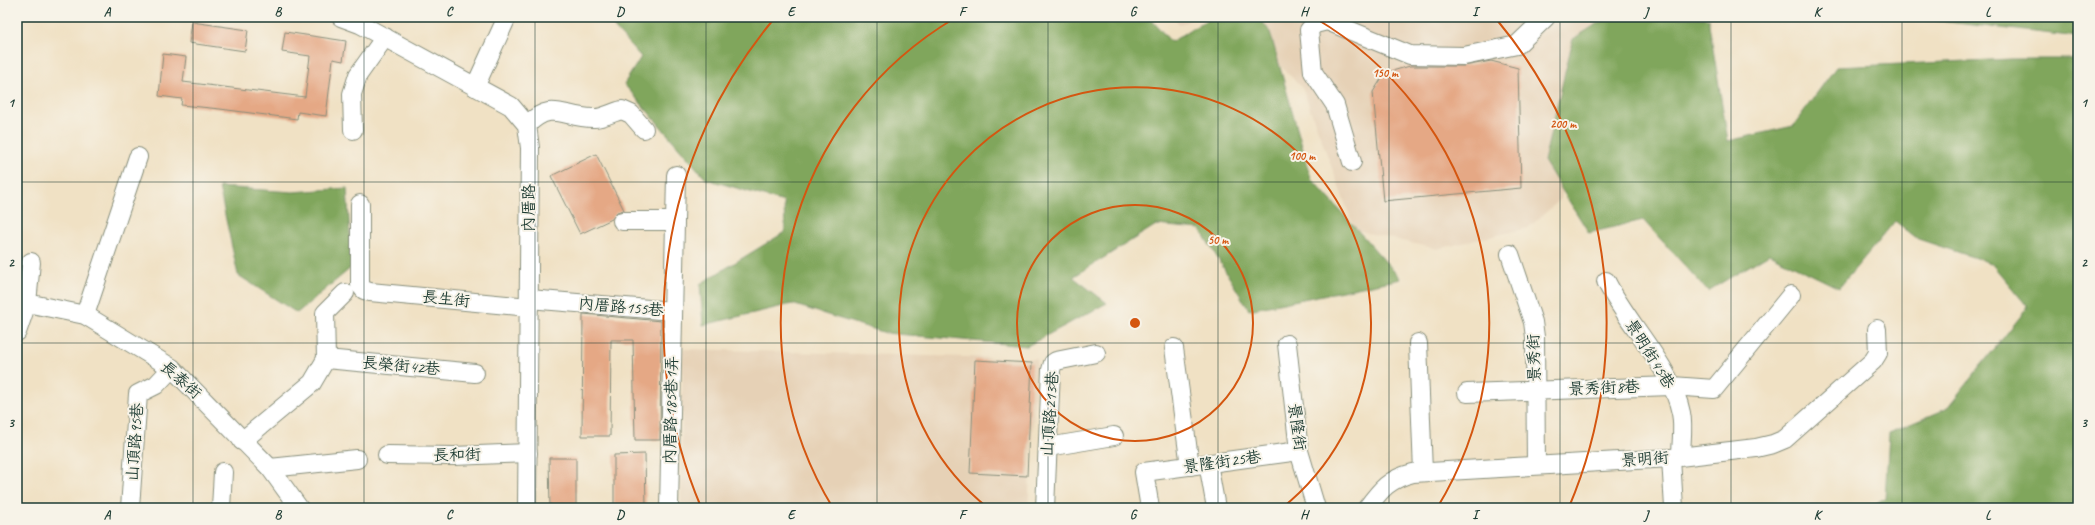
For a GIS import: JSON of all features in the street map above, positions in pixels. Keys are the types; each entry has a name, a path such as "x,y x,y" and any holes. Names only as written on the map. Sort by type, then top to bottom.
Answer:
{"street":[{"name":"內厝路","path":"341,17 362,20 385,37 511,106 526,125 530,148 528,508"},
{"path":"475,87 508,17"},
{"path":"1352,162 1335,105 1313,72 1309,30 1311,20 1327,21 1410,55 1464,56 1517,45 1546,17"},
{"path":"353,130 352,94 358,75 385,37"},
{"path":"526,125 536,115 546,111 598,118 622,110 631,114 644,129"},
{"path":"85,315 138,157"},
{"name":"內厝路155巷","path":"529,303 674,311 676,175"},
{"name":"長生街","path":"360,204 360,285 364,290 370,292 529,303"},
{"path":"622,221 675,221"},
{"name":"景秀街","path":"1510,254 1533,322 1535,337 1536,465"},
{"path":"17,332 27,303 31,262"},
{"name":"景明街45巷","path":"1606,281 1614,298 1672,386 1681,414 1676,457 1674,508"},
{"path":"242,441 312,383 326,359 325,313 345,293"},
{"name":"景秀街8巷","path":"1467,393 1672,386 1714,389 1792,294"},
{"name":"長泰街","path":"27,303 85,315 172,368 270,468 299,508"},
{"name":"內厝路185巷1弄","path":"669,508 674,311"},
{"name":"景明街","path":"1366,508 1388,483 1398,477 1423,472 1676,457 1756,448 1773,444 1785,439 1873,361 1878,353 1877,329"},
{"path":"1418,343 1423,472"},
{"name":"景隆街","path":"1287,344 1299,451 1316,508"},
{"path":"1174,348 1190,466"},
{"name":"山頂路213巷","path":"1044,508 1051,370 1053,363 1096,353"},
{"name":"長榮街42巷","path":"326,359 475,373"},
{"name":"山頂路95巷","path":"130,508 138,394 156,385 172,368"},
{"path":"1048,447 1114,436"},
{"name":"景隆街25巷","path":"1150,508 1144,472 1299,451"},
{"name":"長和街","path":"387,455 454,456 528,453"},
{"path":"270,468 357,459"},
{"path":"1208,463 1216,508"},
{"path":"221,508 223,472"}],"shaded area":[{"path":"1173,17 1195,17 1180,25"},
{"path":"1229,17 1596,17 1576,107 1561,199 1528,228 1437,249 1355,230 1302,87"},
{"path":"683,349 1037,359 1028,508 681,508"}],"green space":[{"path":"605,17 1149,17 1171,42 1212,17 1259,17 1270,32 1311,178 1401,279 1249,310 1200,229 1156,225 1073,277 1107,303 1027,346 886,333 792,304 703,325 700,284 785,232 784,202 706,179 624,84 641,57"},
{"path":"1608,17 1708,18 1728,141 1793,126 1836,67 2012,59 2078,59 2078,508 1868,508 1885,499 1889,433 1946,409 2028,307 1991,263 1918,239 1895,221 1839,288 1769,254 1708,291 1643,220 1589,233 1544,161 1573,39"},
{"path":"1905,17 2078,17 2078,37"},
{"path":"219,187 293,192 347,188 352,267 297,313 238,275"}],"building":[{"path":"192,22 248,30 245,51 189,43"},
{"path":"285,32 346,41 343,61 333,59 326,116 298,112 297,119 181,105 182,99 159,96 163,54 186,57 183,82 305,97 310,56 282,52"},
{"path":"1491,61 1518,68 1521,188 1383,201 1373,92 1385,73 1410,66 1464,66"},
{"path":"596,154 624,210 617,212 612,219 580,234 551,176"},
{"path":"583,314 661,321 660,440 635,440 633,340 611,340 610,436 582,436"},
{"path":"975,360 1032,363 1027,476 970,473"},
{"path":"645,454 646,508 614,508 614,455"},
{"path":"549,458 576,458 576,508 550,508"}]}
